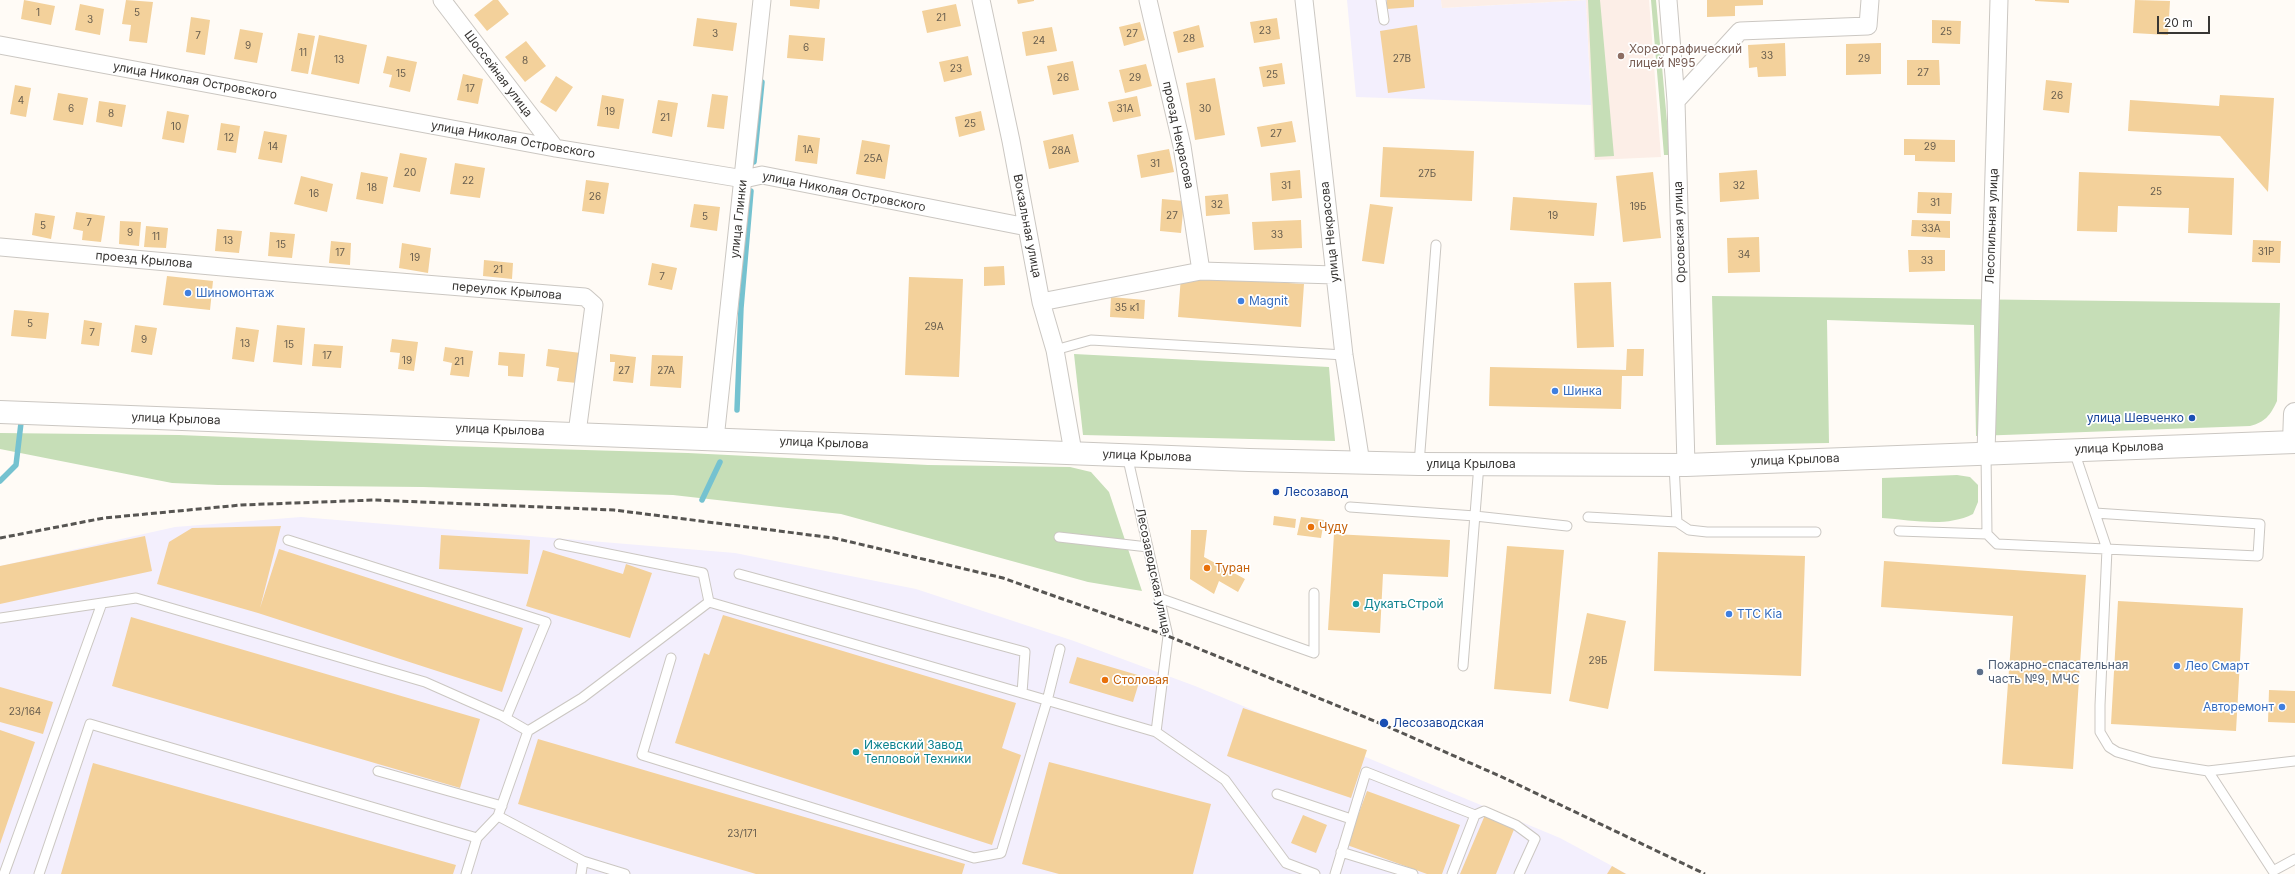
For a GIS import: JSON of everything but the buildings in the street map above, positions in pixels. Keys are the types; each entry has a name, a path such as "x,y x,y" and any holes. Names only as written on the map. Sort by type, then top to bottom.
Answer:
{"main road":[{"name":"улица Крылова","path":"0,412 1127,455 1419,464 1680,465 2294,442"},
{"path":"2294,442 2295,414"}],"street":[{"name":"Шоссейная улица","path":"442,0 555,148"},
{"name":"улица Глинки","path":"715,439 762,0"},
{"name":"Вокзальная улица","path":"981,0 1011,141 1041,302 1055,350 1073,452"},
{"name":"проезд Некрасова","path":"1148,0 1182,146 1201,271"},
{"name":"улица Некрасова","path":"1304,0 1344,355 1361,463"},
{"name":"Орсовская улица","path":"1668,0 1676,101 1680,465"},
{"path":"1676,101 1740,31 1868,26 1870,0"},
{"name":"Лесопильная улица","path":"1986,453 1998,0"},
{"name":"улица Николая Островского","path":"0,45 555,148 744,179 762,175 1026,227"},
{"name":"проезд Крылова","path":"0,247 289,273"},
{"path":"1041,302 1201,271 1335,275"},
{"name":"переулок Крылова","path":"289,273 585,297 594,305 577,433"}],"lane":[{"path":"1382,0 1384,20"},
{"path":"1419,464 1436,245"},
{"path":"1055,350 1091,340 1344,355"},
{"path":"2073,450 2106,549 2100,732 2109,748 2116,752 2152,762 2208,771 2295,761"},
{"path":"1986,453 1987,534"},
{"name":"Лесозаводская улица","path":"1127,455 1168,636 1156,732"},
{"path":"1463,666 1479,464"},
{"path":"1677,522 1680,465"},
{"path":"1350,507 1475,516 1567,526"},
{"path":"1899,531 1987,534 1997,544 2258,556 2260,524 2095,513"},
{"path":"1588,517 1677,522 1689,530 1707,532 1816,532"},
{"path":"1059,537 1148,547"},
{"path":"288,540 546,622 506,718"},
{"path":"559,544 703,573 709,602"},
{"path":"739,574 1024,652 1022,693"},
{"path":"1159,598 1314,653 1314,594"},
{"path":"0,618 136,598 215,619 425,682 506,718 528,731"},
{"path":"709,602 1156,732 1225,780 1286,863 1305,872 1315,874"},
{"path":"466,874 477,838 498,816 528,731 582,698 709,602"},
{"path":"4,874 102,603"},
{"path":"671,658 642,755 974,858 1001,853 1047,701 1060,649"},
{"path":"39,874 90,724 477,838"},
{"path":"378,771 502,806"},
{"path":"2208,771 2273,871 2295,859"},
{"path":"1335,874 1366,772 1475,814 1484,811 1516,824 1535,839 1519,874"},
{"path":"1277,794 1351,819"},
{"path":"1452,874 1475,814"},
{"path":"498,816 583,861 625,874"},
{"path":"1341,852 1413,874"},
{"path":"582,874 583,861"}],"shaded area":[{"path":"1347,0 1441,0 1442,8 1586,0 1591,105 1356,97"},
{"path":"1441,0 1586,0 1442,8"},
{"name":"Хореографический лицей №95","path":"1586,0 1649,0 1661,157 1594,160"},
{"path":"301,517 735,553 916,589 1074,641 1195,686 1560,838 1627,874 0,874 0,566 175,527"}],"green space":[{"path":"1588,0 1600,0 1614,156 1595,157"},
{"path":"1651,0 1656,0 1670,155 1664,155"},
{"path":"1712,296 2280,303 2277,401 2272,411 2266,418 2260,423 2250,426 1976,436 1974,325 1827,320 1829,443 1716,445"},
{"path":"1074,354 1329,367 1335,441 1083,435"},
{"path":"0,433 179,435 448,446 688,453 928,465 1070,467 1091,472 1109,492 1142,591 1088,582 841,514 673,495 423,487 218,485 172,483 0,449"},
{"path":"1957,475 1970,477 1978,485 1978,502 1973,514 1951,521 1940,522 1882,518 1882,478"}],"waterway":[{"path":"754,162 762,82"},
{"path":"737,410 741,308 751,191"},
{"path":"0,481 16,465 21,423"},
{"path":"702,500 720,462"}],"railway":[{"path":"0,538 104,518 241,505 374,500 614,510 834,538 1003,578 1168,636 1384,725 1502,777 1705,874"}],"place":[{"name":"Хореографический лицей №95","path":"1621,56"},
{"name":"Шиномонтаж","path":"188,293"},
{"name":"Magnit","path":"1241,301"},
{"name":"Шинка","path":"1555,391"},
{"name":"улица Шевченко","path":"2192,418"},
{"name":"Лесозавод","path":"1276,492"},
{"name":"Чуду","path":"1311,527"},
{"name":"Туран","path":"1207,568"},
{"name":"ДукатъСтрой","path":"1356,604"},
{"name":"ТТС Kia","path":"1729,614"},
{"name":"Лео Смарт","path":"2177,666"},
{"name":"Пожарно-спасательная часть №9, МЧС","path":"1980,672"},
{"name":"Столовая","path":"1105,680"},
{"name":"Авторемонт","path":"2282,707"},
{"name":"Лесозаводская","path":"1384,723"},
{"name":"Ижевский Завод Тепловой Техники","path":"856,752"}]}
